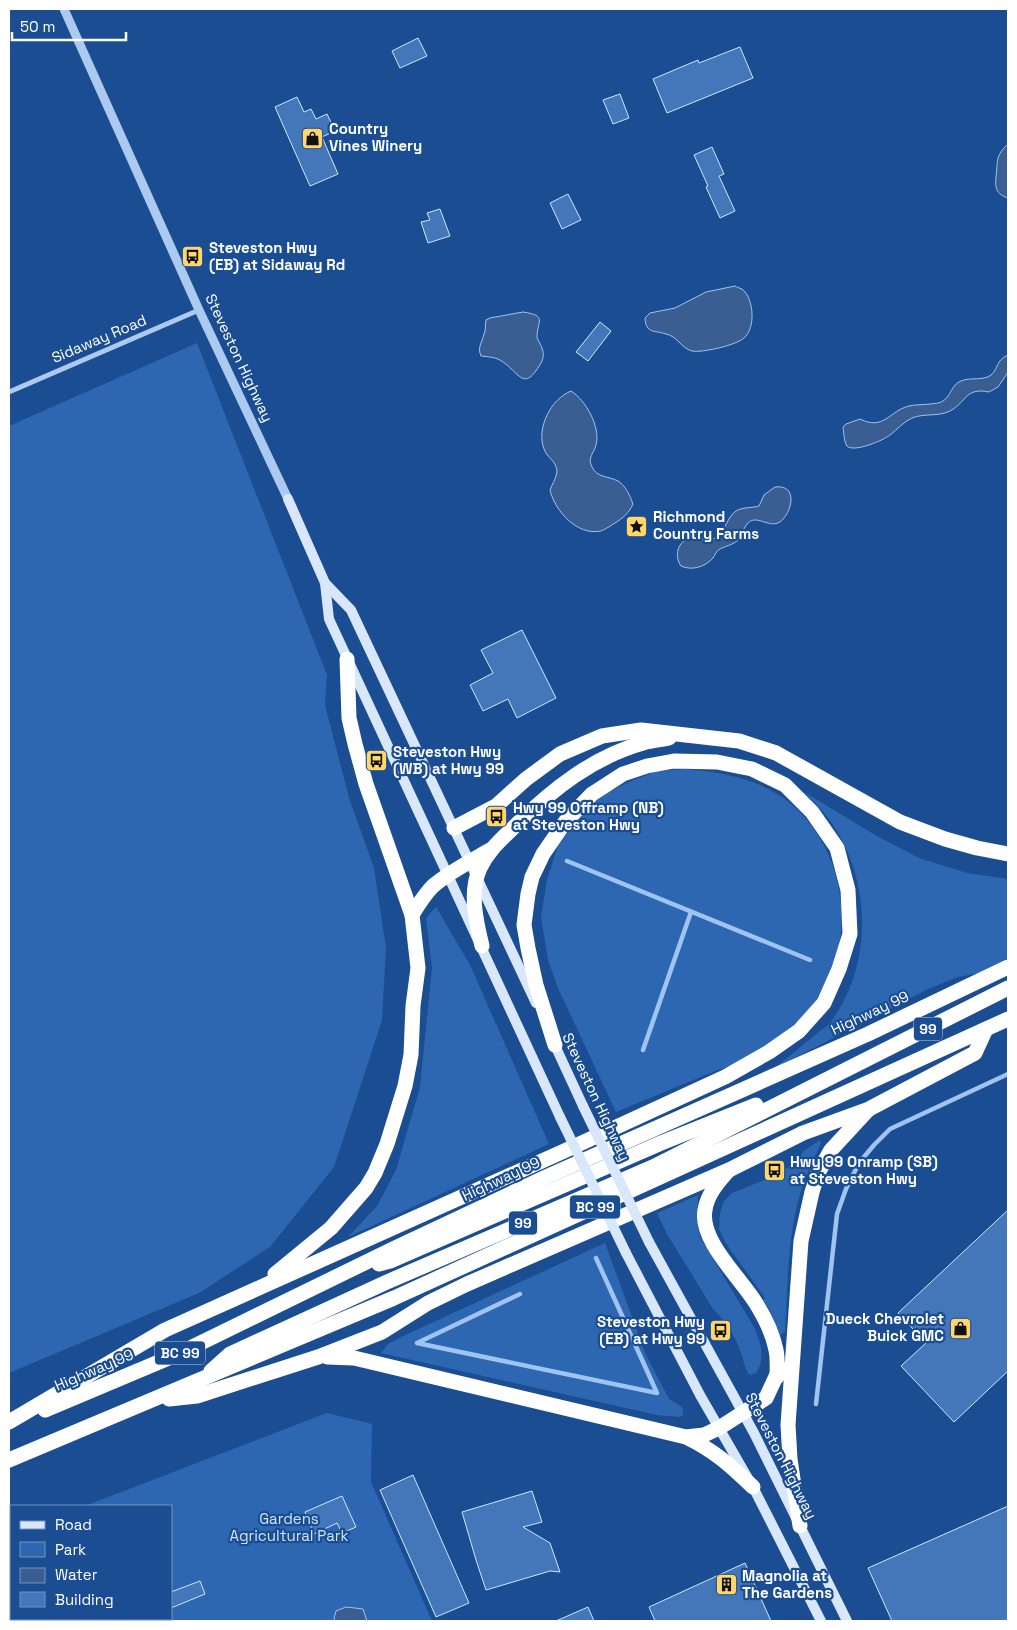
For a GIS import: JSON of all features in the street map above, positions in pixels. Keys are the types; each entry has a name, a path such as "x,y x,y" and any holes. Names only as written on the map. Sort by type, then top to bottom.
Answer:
{"highway":[{"path":"254,1290 331,1228 366,1188 375,1173 387,1144 411,1055 418,968 412,916 366,784 355,744 349,718 348,659"},
{"path":"454,828 496,806 526,779 560,754 602,736 641,730 740,742 776,753 900,822 944,839 1008,854"},
{"path":"482,946 476,922 474,900 480,868 491,850 540,802 573,775 612,754 643,742 683,736"},
{"path":"9,1424 165,1330 716,1081 769,1052 799,1031 824,1002 839,969 850,934 848,890 838,848 812,812 785,785 752,769 717,762 674,761 647,766 623,774 592,794 565,822 542,854 532,877 524,925 536,985 555,1045"},
{"path":"412,916 424,896 433,886 491,850"},
{"name":"Highway 99","path":"9,1424 178,1354 546,1177 868,1034 1008,967"},
{"name":"99","path":"202,1380 230,1354 387,1282 653,1167 1008,988"},
{"name":"BC 99","path":"9,1460 394,1298 1008,1019"},
{"path":"150,1402 196,1396 318,1357 382,1332 428,1304 467,1284 729,1170 803,1133 869,1109 975,1052 986,1029"},
{"name":"99","path":"348,1271 390,1261 661,1143 846,1069"},
{"path":"800,1526 790,1459 788,1425 801,1241 818,1173 831,1150 869,1109"},
{"path":"729,1170 718,1182 708,1199 704,1211 705,1224 711,1241 766,1321 776,1351 777,1377"},
{"path":"686,1437 704,1435 719,1428 766,1398 777,1377 794,1327"},
{"path":"318,1357 354,1358 686,1437 712,1450 730,1464 753,1487"}],"main road":[{"name":"Steveston Highway","path":"288,499 325,583 329,619 560,1117 646,1293 753,1487 821,1621"},
{"name":"Steveston Highway","path":"325,583 350,610 649,1242 743,1414 847,1621"}],"street":[{"name":"Steveston Highway","path":"64,9 199,310 288,499"},
{"name":"Sidaway Road","path":"9,392 199,310"}],"green space":[{"path":"197,343 327,675 325,705 349,798 374,868 386,948 382,1020 334,1167 270,1247 199,1293 9,1373 9,426"},
{"path":"685,769 741,778 767,788 791,804 812,826 827,852 837,881 841,910 840,940 833,969 820,997 797,1025 763,1050 750,1057 616,1112 558,988 548,960 541,917 547,880 558,845 588,806 608,792 657,771"},
{"path":"804,792 875,835 919,858 967,873 1008,879 1008,958 985,972 958,977 928,989 773,1069 832,1020 845,999 854,976 860,952 861,902 849,855 831,822"},
{"path":"436,907 470,965 549,1144 348,1237 377,1206 396,1170 420,1087 432,968 426,918"},
{"path":"820,1140 821,1143 798,1200 794,1219 789,1256 785,1332 780,1335 763,1300 765,1298 725,1242 719,1229 720,1213 724,1201 732,1193 767,1179 791,1166 804,1151"},
{"path":"698,1195 697,1219 700,1237 754,1327 759,1339 762,1356 761,1362 756,1373 750,1375 730,1329 713,1309 667,1234 657,1213"},
{"path":"605,1243 645,1353 669,1399 681,1406 683,1415 680,1417 657,1415 381,1353 388,1344 401,1337"},
{"name":"Gardens Agricultural Park","path":"327,1413 372,1424 371,1482 432,1621 9,1621 10,1536 10,1620 172,1620 172,1505 88,1505"}],"water":[{"path":"1008,144 1008,198 999,192 996,187 996,181 999,155"},
{"path":"735,286 746,293 752,313 748,333 740,341 719,348 692,351 670,335 651,330 647,327 645,318 650,313 675,308 706,292"},
{"path":"523,312 538,317 537,338 542,347 543,354 541,363 535,372 525,379 521,378 500,360 481,356 480,350 486,320"},
{"path":"1008,355 1008,372 998,387 989,392 971,393 956,407 945,413 912,418 876,443 856,448 847,446 843,427 846,424 860,419 875,423 886,419 902,408 940,402 946,399 955,385 961,381 984,378 991,375 999,362"},
{"path":"571,391 582,401 594,423 597,438 591,464 594,471 621,483 633,504 623,517 601,531 592,532 584,530 568,520 557,506 550,490 556,477 557,468 544,449 542,432 547,415 552,407 557,400"},
{"path":"775,487 783,487 788,490 791,500 788,512 780,522 771,524 758,520 751,521 747,524 737,541 719,550 706,564 694,568 681,566 677,554 683,542 691,538 710,540 717,537 736,511 759,506 764,495"},
{"path":"346,1607 363,1609 367,1621 335,1621 336,1611"}],"building":[{"path":"418,38 427,56 400,68 392,51"},
{"path":"740,47 753,78 667,113 653,79 698,60 699,63"},
{"path":"620,94 629,118 613,124 603,100"},
{"path":"297,97 304,112 311,109 316,119 327,114 335,131 322,137 338,174 310,186 275,107"},
{"path":"712,147 724,174 719,176 735,211 720,218 694,155"},
{"path":"568,194 581,220 562,229 550,203"},
{"path":"440,209 450,236 428,243 421,222 430,220 427,213"},
{"path":"600,322 611,331 588,361 576,352"},
{"path":"522,630 556,698 517,718 508,699 483,711 470,685 493,673 481,650"},
{"name":"Dueck Chevrolet Buick GMC","path":"1008,1210 1008,1371 954,1422 901,1366 926,1343 898,1313"},
{"path":"413,1475 469,1603 436,1617 380,1490"},
{"path":"532,1491 542,1522 523,1527 550,1543 560,1572 550,1571 486,1590 462,1512"},
{"path":"342,1496 356,1527 342,1533 337,1523 314,1534 305,1512"},
{"path":"1008,1506 1008,1621 892,1621 868,1568"},
{"name":"Magnolia at The Gardens","path":"745,1563 771,1621 655,1621 649,1607"},
{"path":"200,1581 205,1594 172,1608 172,1592"},
{"path":"588,1607 594,1621 556,1621"}],"waterway":[{"path":"567,861 810,960"},
{"path":"643,1050 691,912"},
{"path":"816,1404 837,1214 846,1189 859,1163 890,1129 1008,1074"},
{"path":"520,1294 417,1343 657,1393 596,1258"}],"place":[{"name":"Country Vines Winery","path":"313,138"},
{"name":"Steveston Hwy (EB) at Sidaway Rd","path":"193,257"},
{"name":"Richmond Country Farms","path":"637,526"},
{"name":"Steveston Hwy (WB) at Hwy 99","path":"377,761"},
{"name":"Hwy 99 Offramp (NB) at Steveston Hwy","path":"497,817"},
{"name":"Hwy 99 Onramp (SB) at Steveston Hwy","path":"774,1171"},
{"name":"Dueck Chevrolet Buick GMC","path":"960,1328"},
{"name":"Steveston Hwy (EB) at Hwy 99","path":"721,1331"},
{"name":"Magnolia at The Gardens","path":"726,1585"}]}
